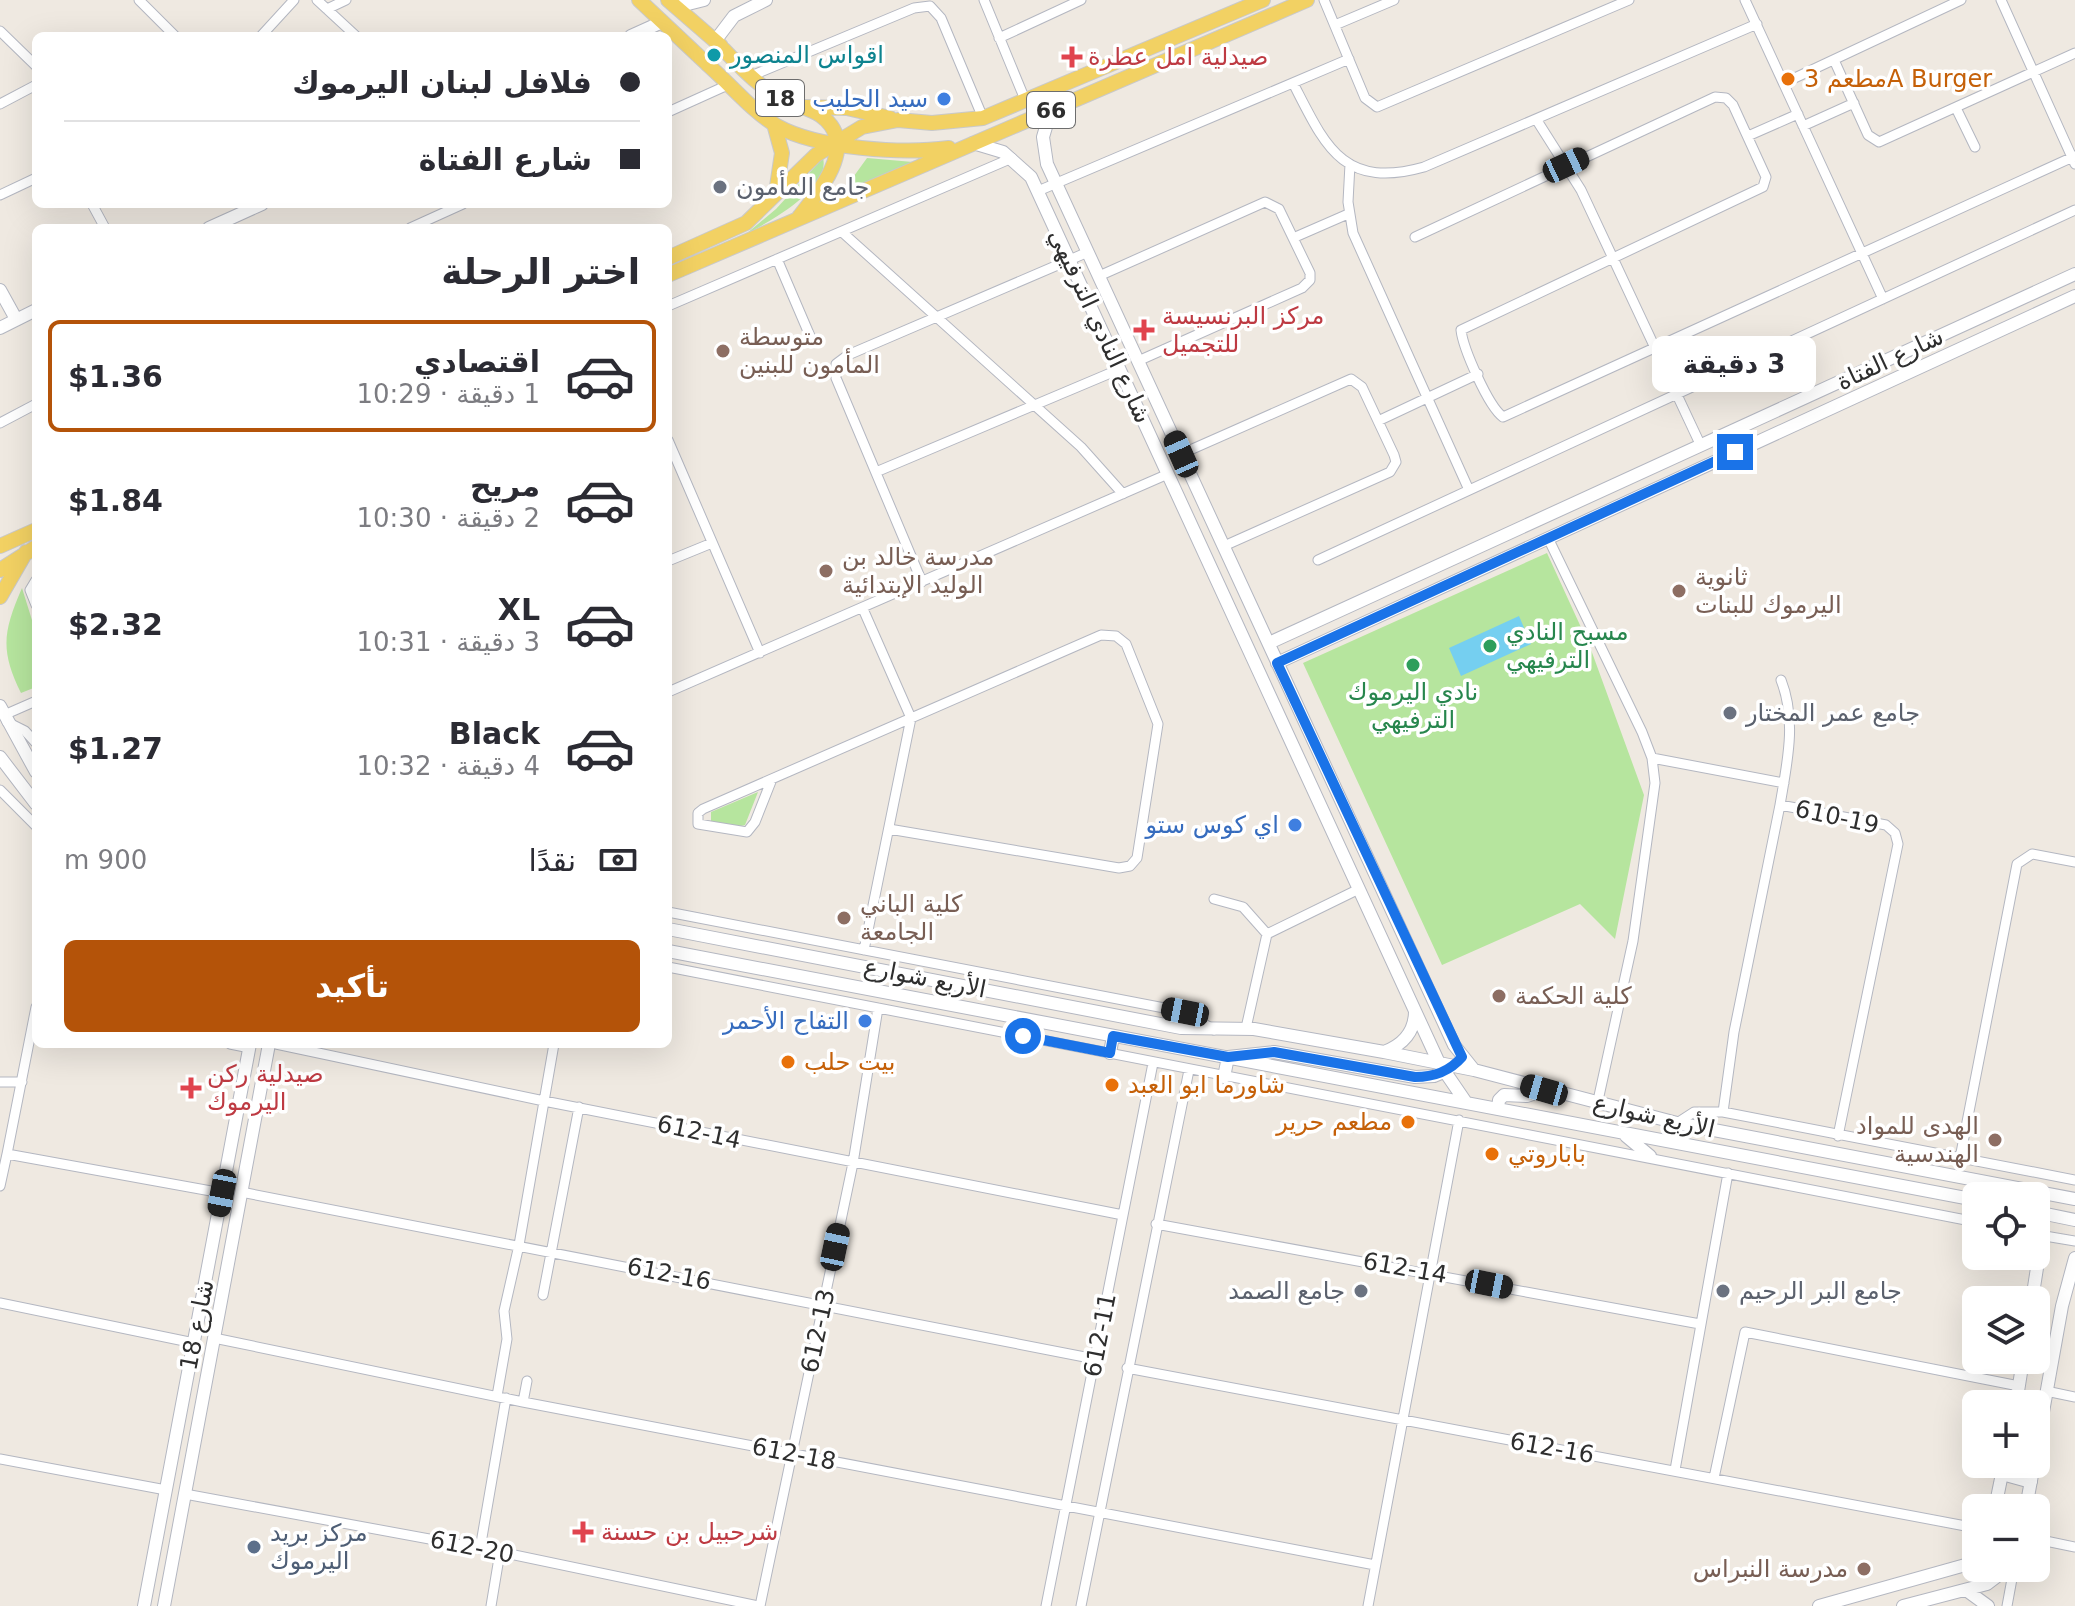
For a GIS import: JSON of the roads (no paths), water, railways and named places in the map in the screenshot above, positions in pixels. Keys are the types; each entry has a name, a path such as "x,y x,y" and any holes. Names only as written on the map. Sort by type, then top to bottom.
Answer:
{"main road":[{"name":"18","path":"639,0 774,124 798,135 904,151 973,143"},
{"name":"66","path":"672,256 734,230 760,214 808,162 836,142 869,125 898,120 932,123 983,118 1263,0"},
{"name":"66","path":"672,273 1307,0"},
{"name":"18","path":"672,3 778,97 803,107 827,122 836,142"},
{"path":"803,107 847,108 898,120"},
{"path":"773,199 782,165 774,124"},
{"path":"796,221 832,173 836,142"},
{"path":"1,546 32,532"},
{"path":"0,570 31,550"},
{"path":"0,597 31,550"}],"street":[{"path":"139,0 171,32"},
{"path":"265,32 294,0"},
{"path":"317,0 352,32"},
{"path":"327,9 346,0"},
{"path":"672,3 704,0"},
{"path":"720,45 734,16 766,0"},
{"path":"984,0 1026,102"},
{"path":"999,38 1081,0"},
{"path":"1324,0 1367,102 1381,106 1629,0"},
{"path":"1335,25 1394,0"},
{"path":"1745,0 1883,299"},
{"path":"1784,83 1961,0"},
{"path":"1415,237 1715,97 1726,98 1733,105 1766,177 1759,190 1461,330 1462,341 1497,412 1503,417 2074,159 2001,0"},
{"path":"751,76 914,8 930,6 941,18 983,118"},
{"path":"640,32 662,22"},
{"path":"1293,83 1324,144 1350,164 1374,171 1412,170 1757,24"},
{"path":"0,31 32,62"},
{"path":"1834,60 1869,138 1879,142 2075,53"},
{"path":"1038,191 1349,59"},
{"path":"672,110 730,84"},
{"path":"0,104 32,87"},
{"path":"1803,126 1854,103"},
{"path":"1956,108 1975,147"},
{"name":"شارع النادي الترفيهي","path":"1051,110 1043,137 1043,150 1056,183 1224,546 1283,660 1465,1101"},
{"path":"1748,136 1798,114"},
{"path":"1536,119 1566,165 1614,258 1701,446"},
{"name":"شارع النادي الترفيهي","path":"973,143 1012,158 1031,177 1415,1011 1450,1065"},
{"path":"672,304 1012,158"},
{"path":"1350,164 1348,214 1353,233 1469,490"},
{"path":"0,195 32,180"},
{"path":"1099,276 1261,203 1276,206 1310,273 1305,286 1138,361"},
{"path":"218,224 253,208"},
{"path":"419,224 454,208"},
{"path":"1318,560 2075,210"},
{"path":"1293,238 1348,214"},
{"path":"842,232 1081,447 1123,494"},
{"path":"922,582 836,378 836,364 848,355 1088,252"},
{"path":"777,259 813,343"},
{"name":"شارع الفتاة","path":"1274,641 2075,274"},
{"path":"0,290 16,319"},
{"name":"شارع الفتاة","path":"1283,660 2075,296"},
{"path":"0,328 32,312"},
{"path":"1977,319 1985,337"},
{"path":"876,472 1120,369"},
{"path":"1378,421 1478,374"},
{"path":"1181,454 1347,379 1360,384 1378,421 1395,459 1390,472 1224,546"},
{"path":"0,423 32,406"},
{"path":"1144,422 1164,416"},
{"path":"672,449 760,653"},
{"path":"672,690 1168,474"},
{"path":"1548,538 1652,758 1654,809 1633,941 1597,1105"},
{"path":"672,559 712,543"},
{"path":"1450,560 1449,571 1457,579"},
{"path":"863,609 911,718 864,950"},
{"path":"772,779 755,822 747,832 703,828 698,824 698,813 703,809 1101,635 1116,636 1126,644 1158,724 1137,858 1130,866 1119,868 889,829"},
{"path":"1780,805 1790,717 1781,680"},
{"path":"3,714 32,703"},
{"path":"3,714 32,739"},
{"path":"3,714 32,765"},
{"path":"0,757 32,799"},
{"path":"1652,758 1784,783"},
{"path":"0,790 32,822"},
{"name":"610-19","path":"1723,1112 1734,1032 1780,805 1886,825 1898,838 1838,1136"},
{"path":"1960,1158 2017,864 2032,854 2075,862"},
{"path":"1267,934 1359,889"},
{"path":"1214,899 1243,907 1267,934"},
{"path":"672,913 1185,1012 1214,1030"},
{"name":"الأربع شوارع","path":"672,930 1181,1028 1246,1028 1384,1052 1474,1070 1597,1105 1677,1123 2075,1199"},
{"path":"1246,1028 1267,934"},
{"path":"762,970 766,947"},
{"name":"الأربع شوارع","path":"672,952 1962,1197"},
{"path":"672,968 1962,1219"},
{"name":"612-13","path":"759,1606 853,1163 878,1008"},
{"path":"1384,1052 1404,1040 1413,1026 1415,1011"},
{"path":"0,1186 32,1028"},
{"path":"1110,1053 1113,1036"},
{"name":"شارع 18","path":"144,1606 250,1048"},
{"name":"شارع 18","path":"164,1606 268,1048"},
{"name":"612-14","path":"295,1048 544,1101 1123,1215"},
{"path":"480,1549 507,1339 504,1311 519,1245 553,1048"},
{"path":"1224,1077 1228,1057 1274,1052 1415,1077 1450,1065"},
{"path":"1415,1077 1420,1068 1417,1059"},
{"name":"612-11","path":"1046,1606 1153,1063"},
{"name":"612-11","path":"1081,1606 1189,1070"},
{"path":"0,1082 22,1082"},
{"path":"1498,1109 1504,1095 1527,1096 1544,1090"},
{"path":"543,1295 579,1107"},
{"path":"1677,1123 1694,1112 1723,1112 2075,1180"},
{"path":"1368,1606 1459,1120"},
{"path":"1624,1133 1650,1156"},
{"path":"7,1154 222,1193"},
{"path":"1675,1470 1728,1173"},
{"name":"612-16","path":"241,1192 1095,1359"},
{"path":"2050,1215 2075,1220"},
{"name":"612-14","path":"1156,1224 1700,1324"},
{"path":"2050,1237 2075,1241"},
{"path":"2046,1390 2075,1258"},
{"path":"208,1267 227,1272"},
{"path":"0,1303 194,1343"},
{"path":"1714,1478 1745,1332 2019,1386"},
{"name":"612-18","path":"214,1338 523,1402 1375,1565"},
{"name":"612-16","path":"1127,1368 1962,1525"},
{"path":"2018,1390 2021,1374"},
{"path":"523,1402 527,1381"},
{"path":"2050,1392 2075,1397"},
{"path":"0,1459 166,1490"},
{"path":"2022,1478 2031,1482"},
{"path":"2029,1494 2032,1478"},
{"name":"612-20","path":"185,1494 500,1552 759,1606"},
{"path":"2050,1542 2075,1547"},
{"path":"491,1606 500,1552"},
{"path":"154,1554 173,1559"},
{"path":"1819,1606 1962,1566"},
{"path":"1903,1606 1990,1582"},
{"path":"2007,1606 2010,1582"},
{"path":"1966,1590 1988,1606"}],"water":[{"name":"مسبح النادي الترفيهي","path":"1519,616 1531,644 1461,676 1449,648"}],"place":[{"name":"اقواس المنصور","path":"714,55"},
{"name":"صيدلية امل عطرة","path":"1072,57"},
{"name":"مطعم 3A Burger","path":"1788,79"},
{"name":"سيد الحليب","path":"944,99"},
{"name":"جامع المأمون","path":"720,187"},
{"name":"مركز البرنسيسة للتجميل","path":"1144,330"},
{"name":"متوسطة المأمون للبنين","path":"723,351"},
{"name":"مدرسة خالد بن الوليد الإبتدائية","path":"826,571"},
{"name":"ثانوية اليرموك للبنات","path":"1679,591"},
{"name":"مسبح النادي الترفيهي","path":"1490,646"},
{"name":"نادي اليرموك الترفيهي","path":"1413,665"},
{"name":"جامع عمر المختار","path":"1730,713"},
{"name":"اي كوس ستو","path":"1295,825"},
{"name":"كلية الباني الجامعة","path":"844,918"},
{"name":"كلية الحكمة","path":"1499,996"},
{"name":"التفاح الأحمر","path":"865,1021"},
{"name":"بيت حلب","path":"788,1062"},
{"name":"شاورما ابو العبد","path":"1112,1085"},
{"name":"صيدلية ركن اليرموك","path":"191,1088"},
{"name":"مطعم حرير","path":"1408,1122"},
{"name":"الهدى للمواد الهندسية","path":"1995,1140"},
{"name":"باباروتي","path":"1492,1154"},
{"name":"جامع الصمد","path":"1361,1291"},
{"name":"جامع البر الرحيم","path":"1723,1291"},
{"name":"شرحبيل بن حسنة","path":"583,1532"},
{"name":"مركز بريد اليرموك","path":"254,1547"},
{"name":"مدرسة النبراس","path":"1864,1569"}]}
